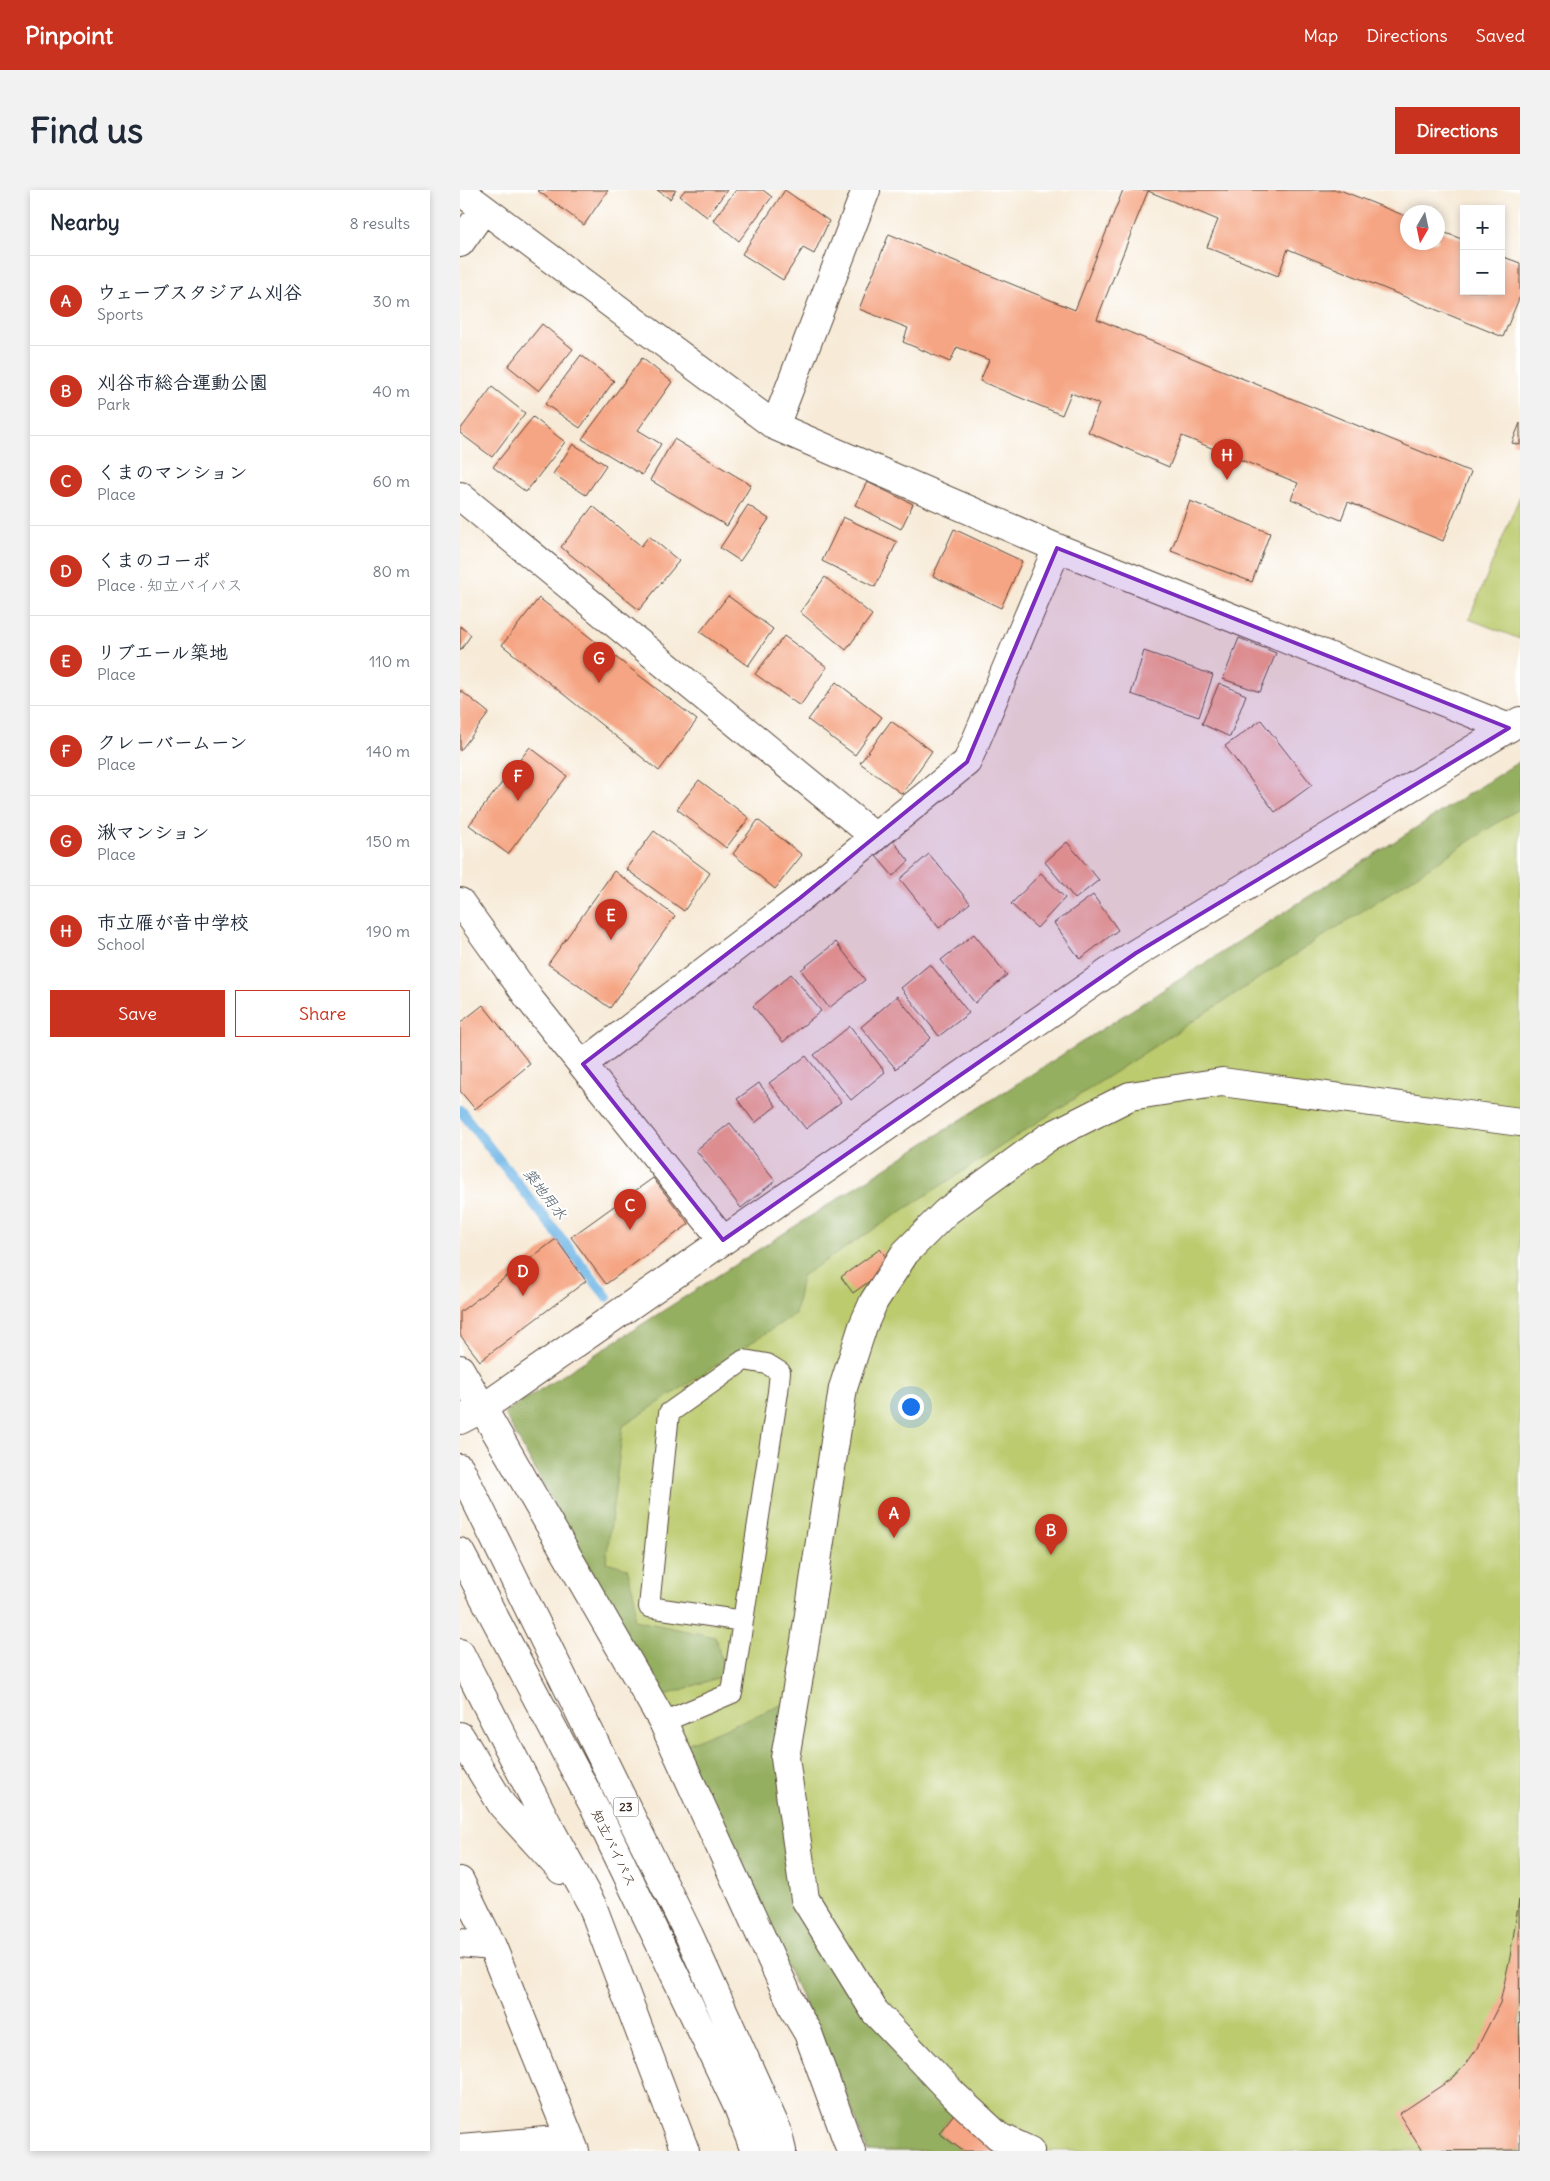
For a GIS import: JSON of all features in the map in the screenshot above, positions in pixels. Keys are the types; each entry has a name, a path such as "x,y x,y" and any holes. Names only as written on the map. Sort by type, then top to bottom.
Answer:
{"main road":[{"path":"460,190 775,426 1057,548 1515,725"},
{"path":"775,426 866,190"},
{"path":"460,243 484,209"},
{"path":"460,496 875,837"},
{"path":"583,1064 800,898 967,762 1057,548"},
{"path":"471,1414 1136,953 1515,725"},
{"path":"460,902 532,1001 723,1240"},
{"path":"1030,2151 998,2136 954,2095 875,2012 805,1899 785,1758 805,1641 843,1388 863,1326 874,1301 905,1253 946,1212 1047,1138 1130,1096 1222,1082 1520,1122"},
{"path":"460,1369 471,1414 663,1722 796,2014 808,2033 851,2151"},
{"name":"23","path":"460,1468 688,1935 778,2130 782,2151"},
{"name":"知立バイパス","path":"460,1552 596,1810 738,2107 756,2151"},
{"path":"460,1653 548,1825 592,1905 685,2151"},
{"path":"460,1736 502,1805 592,1905"},
{"path":"460,1881 492,1946 572,2145 460,2148"},
{"path":"460,1943 492,1946"}],"lane":[{"path":"663,1722 732,1693 743,1621 780,1372 767,1364 744,1360 669,1414 649,1607 743,1621"}],"highlighted area":[{"path":"1057,548 1509,728 1136,953 723,1240 583,1064 800,898 967,762"}],"green space":[{"path":"1520,496 1520,639 1469,619"},
{"path":"1520,761 1520,2151 867,2151 845,2090 660,1697 504,1413"},
{"path":"1520,761 1520,808 802,1276 795,1314 623,1426 606,1562 627,1568 635,1599 634,1620 715,1637 726,1675 660,1697 504,1413"},
{"path":"796,1699 805,1899 962,2103 939,2133 963,2151 867,2151 842,2082 682,1746"}],"building":[{"path":"537,190 608,190 584,225"},
{"path":"657,190 676,190 670,199"},
{"path":"685,190 727,190 707,217 680,196"},
{"path":"736,190 763,190 772,197 739,241 713,220"},
{"path":"785,190 829,221 814,254 803,248 783,280 742,254"},
{"path":"1123,190 1340,190 1400,214 1400,250 1445,250 1445,233 1460,238 1460,295 1505,295 1505,257 1520,263 1520,296 1503,337 1288,249 1278,276 1207,247 1218,220 1148,191 1097,319 1471,472 1443,541 1348,502 1341,520 1291,499 1298,483 1182,436 1169,467 1088,432 1099,404 1071,393 1062,415 980,381 989,360 957,347 950,362 903,342 908,328 859,309 889,234 1075,310"},
{"path":"542,324 573,349 539,391 508,366"},
{"path":"581,355 614,381 580,428 545,404"},
{"path":"642,358 672,382 638,430 661,444 642,475 582,439"},
{"path":"492,387 525,413 492,457 460,433 460,430"},
{"path":"533,417 565,442 526,492 493,467"},
{"path":"1520,423 1520,445 1512,443"},
{"path":"674,439 751,485 727,526 650,480"},
{"path":"573,444 606,465 586,495 553,474"},
{"path":"867,482 913,504 901,529 855,505"},
{"path":"1190,501 1270,533 1252,582 1171,551"},
{"path":"748,505 769,519 740,561 720,548"},
{"path":"593,506 641,546 649,536 679,561 639,610 561,547"},
{"path":"843,517 897,542 875,587 822,561"},
{"path":"954,529 1022,561 1001,608 933,576"},
{"path":"825,577 872,615 846,650 800,612"},
{"path":"728,596 773,629 748,666 700,632"},
{"path":"539,598 697,720 659,771 502,645"},
{"path":"460,626 471,635 460,651"},
{"path":"784,636 827,667 800,706 755,674"},
{"path":"1239,638 1276,653 1260,692 1223,679"},
{"path":"1144,651 1213,675 1199,717 1131,694"},
{"path":"836,682 882,717 855,755 808,720"},
{"path":"1219,683 1246,695 1230,737 1202,724"},
{"path":"460,690 489,713 460,751"},
{"path":"1261,720 1312,785 1275,812 1225,746"},
{"path":"891,721 932,751 902,794 860,763"},
{"path":"530,747 567,776 508,854 469,825"},
{"path":"699,780 749,818 726,848 677,809"},
{"path":"758,820 802,855 775,889 733,854"},
{"path":"654,831 710,873 684,911 626,869"},
{"path":"893,841 909,861 893,876 876,856"},
{"path":"1067,842 1099,880 1075,899 1045,862"},
{"path":"929,854 970,903 939,928 900,879"},
{"path":"614,871 675,916 610,1008 548,964"},
{"path":"1041,873 1065,898 1037,928 1011,904"},
{"path":"1093,895 1118,930 1080,959 1054,923"},
{"path":"974,934 1007,975 975,1003 941,960"},
{"path":"836,942 865,980 829,1008 801,970"},
{"path":"930,964 969,1013 939,1036 901,988"},
{"path":"791,974 821,1011 783,1042 753,1006"},
{"path":"897,996 931,1038 896,1069 861,1027"},
{"path":"483,1005 530,1064 475,1109 460,1091 460,1023"},
{"path":"850,1026 885,1072 851,1100 814,1055"},
{"path":"806,1056 841,1102 806,1129 769,1083"},
{"path":"759,1083 776,1106 755,1123 737,1099"},
{"path":"730,1123 775,1181 741,1208 696,1150"},
{"path":"653,1178 689,1224 606,1284 571,1237"},
{"path":"556,1239 586,1281 480,1361 460,1335 460,1312"},
{"path":"880,1249 892,1265 853,1293 841,1277"},
{"path":"1519,1900 1520,2150 1422,2151 1399,2114 1453,2078 1476,2050 1500,2003"},
{"path":"954,2114 1004,2151 963,2151 939,2133"}],"waterway":[{"name":"築地用水","path":"460,1110 607,1297"}],"place":[{"name":"市立雁が音中学校","path":"1227,480"},
{"name":"湫マンション","path":"599,683"},
{"name":"クレーバームーン","path":"518,801"},
{"name":"リブエール築地","path":"611,940"},
{"name":"くまのマンション","path":"630,1230"},
{"name":"くまのコーポ","path":"523,1296"},
{"name":"ウェーブスタジアム刈谷","path":"894,1538"},
{"name":"刈谷市総合運動公園","path":"1051,1555"}]}
